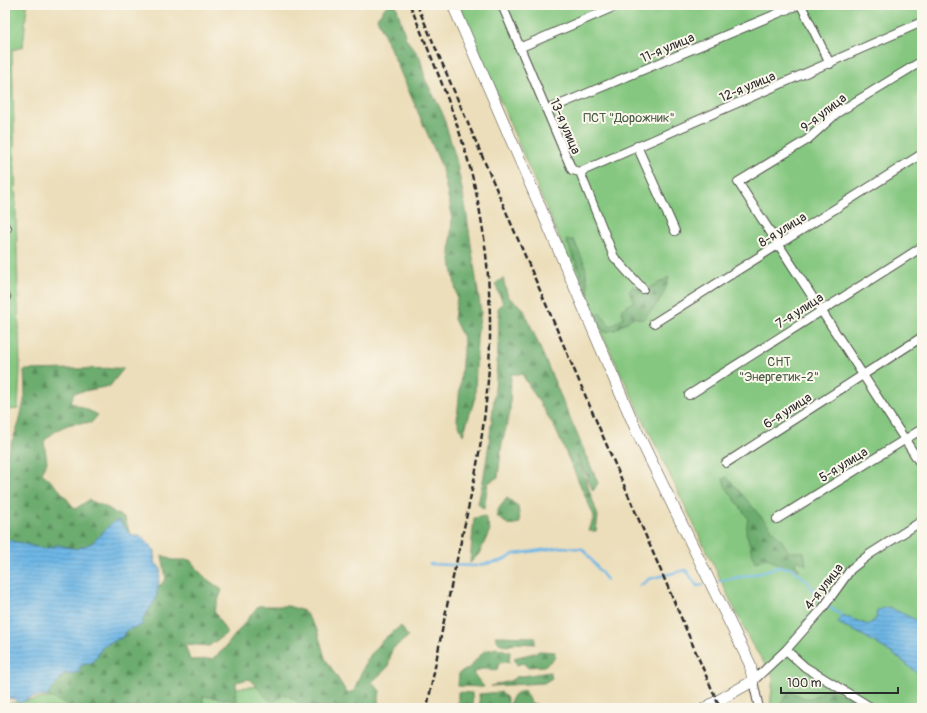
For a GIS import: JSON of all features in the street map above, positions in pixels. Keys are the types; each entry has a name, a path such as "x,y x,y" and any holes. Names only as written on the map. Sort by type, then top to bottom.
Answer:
{"street":[{"path":"453,5 595,338 642,441 745,651 750,664 759,708"},
{"name":"13-я улица","path":"502,5 572,170 580,172 614,257 618,264 642,289"},
{"path":"519,48 618,5"},
{"name":"11-я улица","path":"547,110 798,5"},
{"path":"801,5 830,64"},
{"name":"12-я улица","path":"580,172 830,64 922,22"},
{"name":"9-я улица","path":"778,246 738,182 807,140 837,113 922,61"},
{"path":"638,146 675,231"},
{"name":"8-я улица","path":"654,323 922,154"},
{"path":"778,246 906,439 922,466"},
{"name":"7-я улица","path":"689,395 922,247"},
{"name":"6-я улица","path":"726,463 922,337"},
{"name":"5-я улица","path":"777,519 922,429"},
{"name":"4-я улица","path":"753,681 786,650 823,608 851,569 870,554 922,521"},
{"path":"786,650 805,667 872,708"},
{"path":"705,708 753,681"}],"green space":[{"path":"5,5 27,5 23,47 12,50 20,370 18,409 7,410 5,420"},
{"path":"387,5 396,5 406,39 420,57 425,79 442,112 456,159 466,210 481,312 477,337 475,398 463,435 457,420 464,340 454,319 457,298 450,254 452,214 441,165 377,18"},
{"name":"СHТ \"Энергетик-2\"","path":"459,5 922,5 922,623 876,619 868,625 842,615 838,623 861,634 882,647 922,677 922,708 770,708 773,676 751,643 587,303"},
{"path":"566,240 574,240 585,265 589,294"},
{"path":"669,277 665,290 659,301 642,320 634,317 615,330 604,332 595,316 600,313 611,326 624,317 621,310 634,301 629,292 633,286 643,292"},
{"path":"503,278 508,297 523,308 598,483 593,491 577,455 598,516 596,531 589,531 594,516 555,428 522,374 511,374 510,413 502,443 498,477 488,483 484,509 478,504 486,462 495,389 499,317 498,307 503,303 495,284"},
{"path":"124,368 110,386 74,393 71,402 98,415 91,423 76,423 60,428 44,441 47,462 42,473 58,488 75,509 89,500 108,508 125,519 130,534 113,522 92,543 76,549 58,545 44,549 5,539 5,460 19,423 25,396 24,370"},
{"path":"727,477 782,541 789,552 804,552 806,565 798,560 795,564 800,570 785,568 768,558 755,562 746,532 748,518 725,486 723,479"},
{"path":"507,498 518,506 520,523 509,525 496,516 499,508"},
{"path":"485,516 490,530 479,554 470,563 474,518"},
{"path":"162,555 172,560 190,560 204,577 222,590 214,611 227,633 209,646 185,644 190,660 212,659 223,650 258,606 288,606 304,611 317,630 325,658 347,693 354,691 362,670 371,654 383,640 401,626 408,637 392,649 388,667 372,682 380,691 377,708 304,706 285,694 272,703 249,679 236,682 237,701 203,696 203,708 68,708 65,703 47,696 66,674 71,670 93,662 103,646 123,637 125,631 146,614 153,603 156,589 166,579"},
{"path":"495,636 535,637 535,644 517,643 507,646 499,643"},
{"path":"497,648 510,652 509,662 499,663 497,670 481,669 473,673 484,687 458,686 459,673 468,669 484,651"},
{"path":"540,651 555,652 554,659 544,666 527,667 523,663 517,665 514,658 533,653"},
{"path":"550,672 552,678 544,683 491,686 510,681 516,677"},
{"path":"269,686 402,708 5,708 5,704 44,698"},
{"path":"826,689 847,696 866,708 777,708 790,691 805,698 812,698"},
{"path":"524,690 530,702 537,705 537,708 508,708 513,695"},
{"path":"458,692 472,693 473,708 453,708 458,705"},
{"path":"501,692 507,698 507,706 480,708 479,694"}],"water":[{"path":"119,520 130,534 142,537 155,551 154,561 161,569 156,599 143,619 142,625 125,631 123,637 103,646 93,662 80,666 80,670 75,674 64,674 47,696 32,697 20,703 15,699 5,698 5,539 44,549 58,545 76,549 92,543 113,522"},
{"path":"889,607 922,623 922,677 882,647 861,634 838,623 841,615 868,625 876,619 877,610"}],"waterway":[{"path":"430,564 474,566 501,561 515,554 563,547 583,549 607,580"},
{"path":"719,581 760,573 776,567 792,568 808,582 819,600"},
{"path":"640,585 649,579 686,570 697,586 703,585"},
{"path":"829,607 841,615"}],"railway":[{"path":"410,5 450,104 467,155 483,229 488,275 490,322 489,369 482,437 474,483 427,708"},
{"path":"417,5 720,708"}],"park label":[{"name":"ПСТ \"Дорожник\"","path":"629,117"}]}
